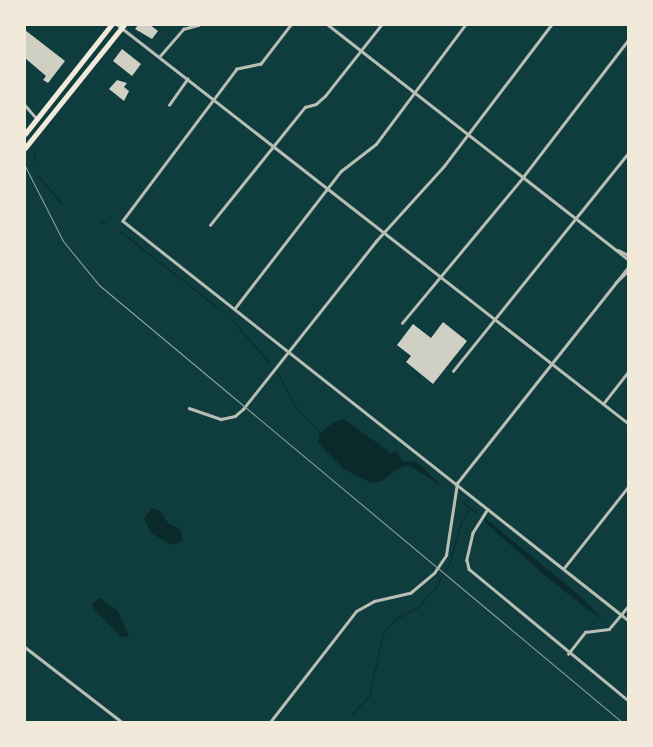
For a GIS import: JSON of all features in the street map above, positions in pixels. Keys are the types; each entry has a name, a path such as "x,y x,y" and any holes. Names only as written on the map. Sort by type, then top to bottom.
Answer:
{"main road":[{"path":"25,134 111,25"},
{"path":"25,148 121,26"}],"street":[{"path":"159,57 183,29 198,25"},
{"path":"291,25 262,64 237,69 216,102 123,220 288,353 457,483 628,620"},
{"path":"328,25 628,259"},
{"path":"210,225 305,107 316,104 325,96 381,25"},
{"path":"235,309 341,171 376,144 465,25"},
{"path":"189,408 221,419 235,416 467,134 551,25"},
{"path":"121,26 628,423"},
{"path":"402,323 523,177 628,40"},
{"path":"169,105 187,79"},
{"path":"25,105 37,119"},
{"path":"453,372 628,153"},
{"path":"615,249 628,255"},
{"path":"270,722 356,611 374,601 410,593 434,573 446,555 457,483 550,362 628,267"},
{"path":"614,284 628,272"},
{"path":"603,404 628,372"},
{"path":"564,568 628,487"},
{"path":"488,509 473,533 467,560 469,569 568,654 628,700"},
{"path":"568,654 585,632 609,629 628,606"},
{"path":"25,646 122,722"}],"water":[{"path":"344,419 391,453 397,451 402,461 417,462 444,488 409,465 399,468 382,481 371,483 345,470 318,443 320,433 336,421"},
{"path":"152,508 159,510 168,523 180,529 183,541 171,545 151,533 144,519"},
{"path":"485,518 584,599 602,620 550,580 485,522"},
{"path":"100,598 118,611 129,636 121,637 93,608 92,603"}],"building":[{"path":"138,25 150,25 158,31 152,39 135,29"},
{"path":"25,30 65,61 48,83 43,80 46,76 25,58"},
{"path":"122,49 141,64 132,76 113,61"},
{"path":"117,80 127,83 124,87 129,91 124,101 109,89"},
{"path":"443,322 467,341 433,384 406,362 411,356 397,345 413,324 431,338"}],"waterway":[{"path":"34,149 34,162"},
{"path":"38,176 62,204"},
{"path":"99,221 106,223"},
{"path":"121,232 222,311"},
{"path":"230,318 269,362"},
{"path":"277,372 295,406 320,433"},
{"path":"462,502 476,512"},
{"path":"352,714 369,696 383,633 397,618 417,608 435,588 449,564 461,522 469,508"}],"railway":[{"path":"25,166 63,241 99,285 622,722"}]}
